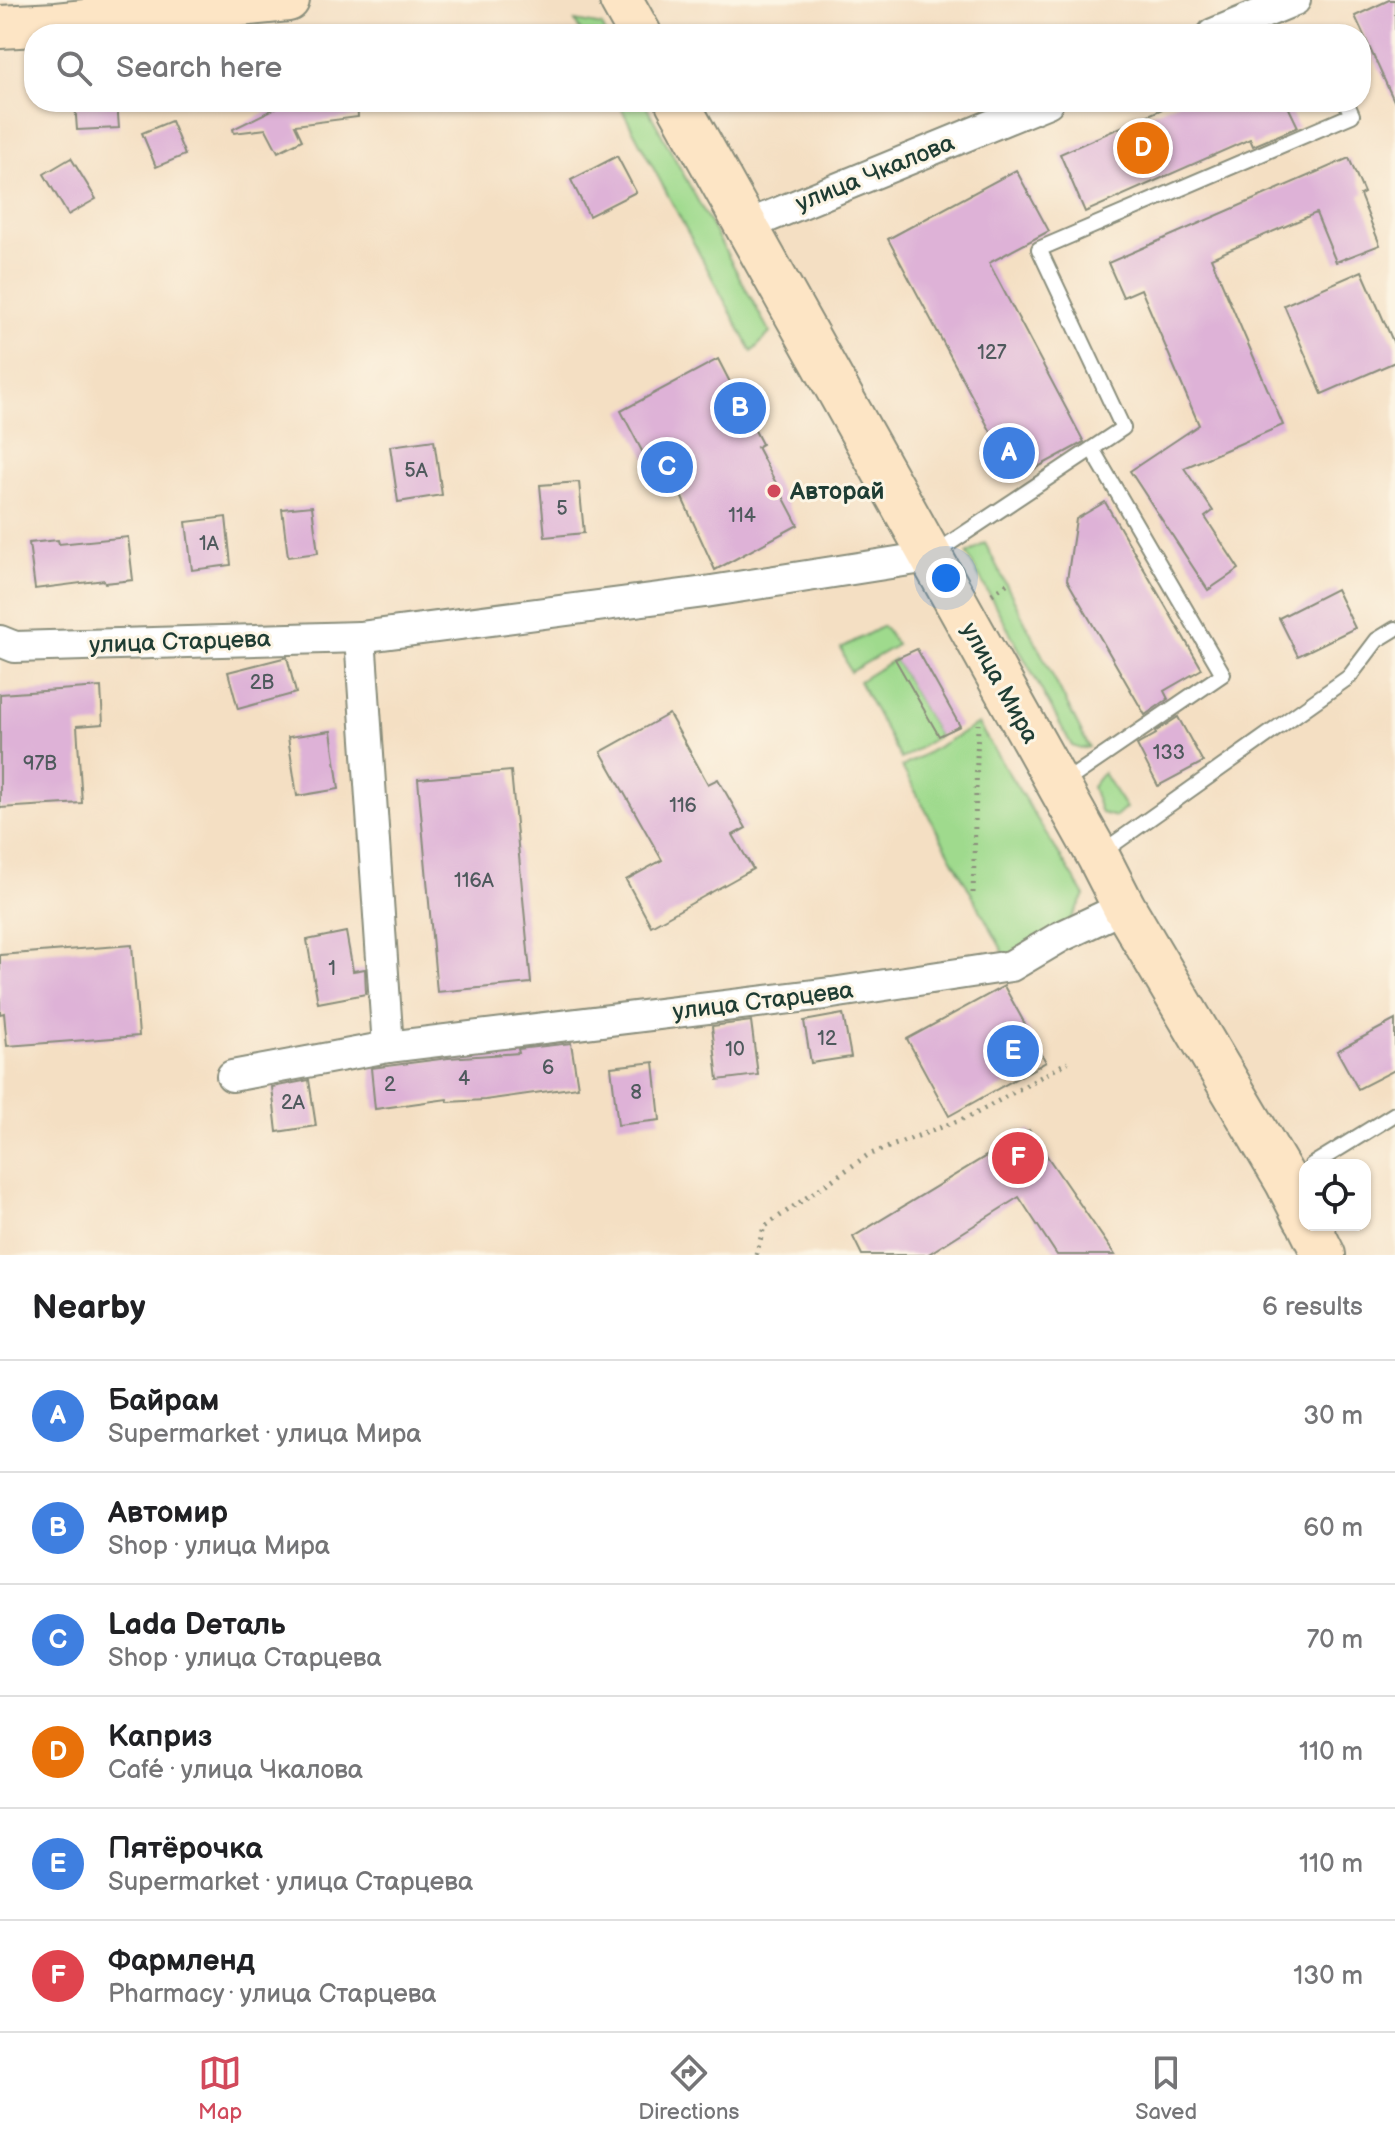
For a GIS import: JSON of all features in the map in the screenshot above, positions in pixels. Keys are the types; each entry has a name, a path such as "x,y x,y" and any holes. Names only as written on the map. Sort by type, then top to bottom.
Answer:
{"main road":[{"path":"0,27 50,12 288,0"},
{"path":"621,0 634,24"},
{"name":"улица Мира","path":"683,112 1124,907 1299,1169"},
{"path":"1312,1231 1324,1255"}],"street":[{"path":"1237,24 1291,1"},
{"name":"улица Чкалова","path":"746,226 1024,112"},
{"name":"улица Старцева","path":"0,641 15,647 360,637 705,592 929,557"},
{"path":"360,637 388,1047"},
{"name":"улица Старцева","path":"232,1076 388,1047 832,993 1011,966 1060,937 1124,907"}],"lane":[{"path":"929,557 1123,428 1039,249 1352,115 1351,112"},
{"path":"1059,787 1223,674 1092,449"},
{"path":"1098,856 1349,677 1377,640 1395,629"},
{"path":"1322,1159 1395,1114"}],"path":[{"path":"991,595 1011,581"},
{"path":"973,893 978,724"},
{"path":"756,1255 764,1227 868,1155 973,1115 1068,1062"}],"green space":[{"path":"623,112 649,112 770,333 752,352"},
{"path":"985,543 1089,747 1081,749 1072,746 967,554"},
{"path":"883,626 897,645 850,672 841,648"},
{"path":"895,659 939,736 901,759 859,681"},
{"path":"978,724 1085,896 1060,937 1011,966 902,767"},
{"path":"1103,773 1126,808 1116,817 1101,813 1092,787"}],"building":[{"path":"1395,0 1395,103 1371,51 1371,24 1359,24 1355,16"},
{"path":"76,112 118,112 119,128 77,130"},
{"path":"268,112 358,112 358,117 295,125 302,140 278,152 266,129 234,133 233,129"},
{"path":"1155,112 1291,112 1298,127 1253,146 1250,139 1085,212 1060,154"},
{"path":"171,121 185,155 156,167 142,133"},
{"path":"617,156 636,192 589,216 571,180"},
{"path":"71,158 96,199 68,215 44,174"},
{"path":"1349,158 1380,245 1336,262 1316,213 1211,258 1283,425 1184,468 1213,511 1205,517 1239,569 1208,590 1130,471 1199,425 1141,289 1123,297 1108,263"},
{"path":"1016,170 1049,231 989,263 1084,442 1016,479 888,239"},
{"path":"1362,271 1395,346 1395,362 1322,394 1284,305"},
{"path":"718,359 762,444 757,447 798,525 715,570 678,489 665,495 621,411"},
{"path":"434,440 442,495 398,502 390,446"},
{"path":"579,482 584,533 545,537 540,485"},
{"path":"1105,502 1202,669 1164,691 1168,699 1145,715 1067,580 1076,519"},
{"path":"312,506 318,553 288,557 282,509"},
{"path":"226,517 231,565 192,570 186,522"},
{"path":"128,537 133,580 105,583 104,580 35,589 29,543 58,540 59,544"},
{"path":"1336,589 1355,628 1298,656 1279,618"},
{"path":"917,649 960,726 939,736 895,659"},
{"path":"287,657 296,693 238,709 228,672"},
{"path":"101,687 103,724 77,726 82,803 0,808 0,694"},
{"path":"669,714 708,784 718,779 746,828 733,835 753,869 651,926 626,880 662,860 601,752"},
{"path":"1178,717 1203,762 1158,786 1137,745"},
{"path":"331,731 339,789 297,796 288,737"},
{"path":"511,771 531,983 437,992 418,779"},
{"path":"346,932 353,971 365,969 366,994 318,1003 307,940"},
{"path":"132,945 139,1036 7,1046 4,1013 0,1014 0,955"},
{"path":"1004,986 1046,1062 949,1116 907,1039"},
{"path":"843,1014 851,1057 811,1063 804,1021"},
{"path":"1395,1020 1395,1070 1358,1089 1337,1051"},
{"path":"751,1021 758,1075 718,1080 712,1026"},
{"path":"571,1043 578,1087 485,1100 448,1102 447,1099 375,1109 371,1068 519,1053 518,1049"},
{"path":"654,1062 660,1120 618,1125 611,1067"},
{"path":"309,1080 316,1126 277,1132 272,1087"},
{"path":"1029,1130 1115,1255 1057,1255 1019,1197 927,1255 862,1255 853,1237"}],"place":[{"name":"Каприз","path":"1143,148"},
{"name":"Автомир","path":"740,408"},
{"name":"Байрам","path":"1009,453"},
{"name":"Lada Dеталь","path":"667,467"},
{"name":"Авторай","path":"774,491"},
{"name":"Пятёрочка","path":"1013,1051"},
{"name":"Фармленд","path":"1018,1158"}]}
